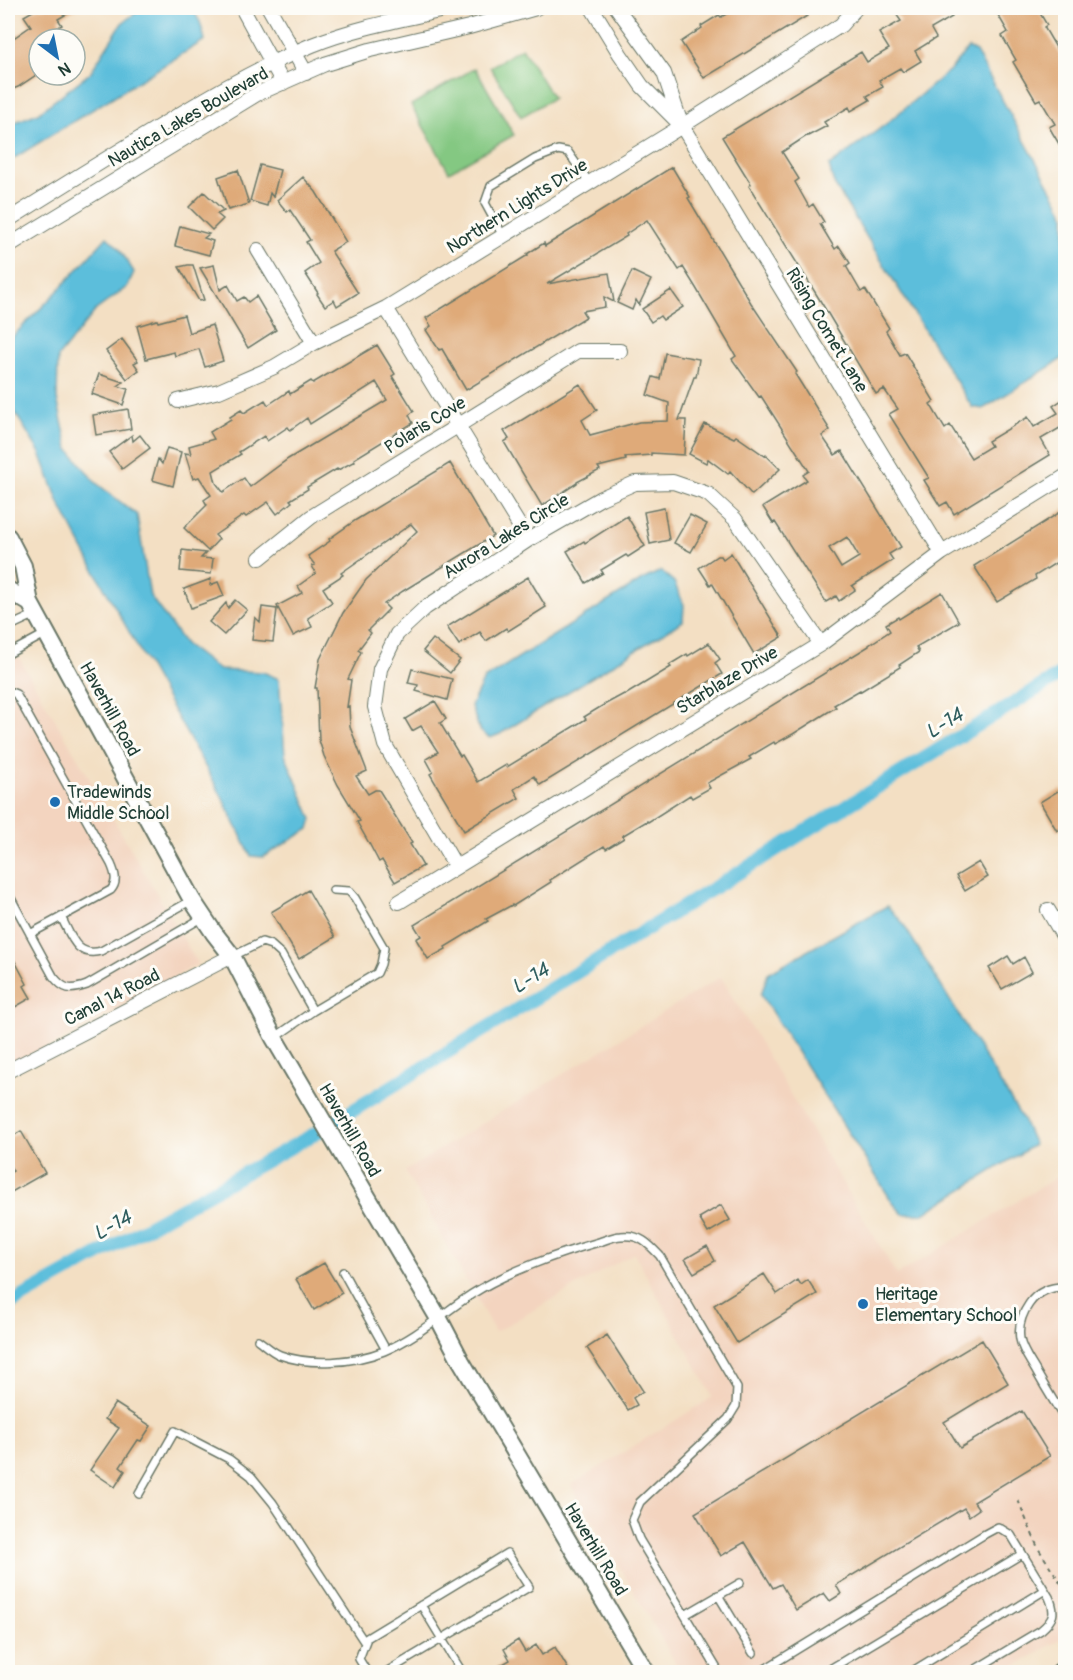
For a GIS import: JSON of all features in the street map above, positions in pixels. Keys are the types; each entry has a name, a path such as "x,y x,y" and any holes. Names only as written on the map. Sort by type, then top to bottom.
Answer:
{"street":[{"path":"242,8 283,83"},
{"path":"269,8 306,73"},
{"name":"Nautica Lakes Boulevard","path":"8,220 203,100 273,63 346,33 453,8"},
{"name":"Nautica Lakes Boulevard","path":"8,246 258,94 306,73 370,50 469,27 536,8"},
{"name":"Rising Comet Lane","path":"592,8 642,86 682,126"},
{"name":"Rising Comet Lane","path":"617,8 664,73 682,126 942,553"},
{"name":"Northern Lights Drive","path":"178,401 219,391 274,368 314,343 386,308 841,25 856,8"},
{"path":"258,250 314,343"},
{"path":"386,308 528,540"},
{"name":"Polaris Cove","path":"260,558 311,517 578,351 620,351"},
{"name":"Starblaze Drive","path":"399,902 821,644 942,553 1065,476"},
{"name":"Aurora Lakes Circle","path":"456,867 385,745 375,707 380,669 397,634 425,608 528,540 602,498 635,483 673,482 708,494 735,519 821,644"},
{"name":"Haverhill Road","path":"8,537 23,566 33,608 192,900 232,956 274,1038 439,1319 461,1361 646,1672"},
{"path":"8,590 33,608"},
{"path":"1048,909 1065,941"},
{"name":"Canal 14 Road","path":"8,1071 232,956"},
{"path":"1060,1672 1065,1669"}],"lane":[{"path":"503,236 485,203 491,186 536,159 558,150 568,152 589,182"},
{"path":"8,627 33,608"},
{"path":"8,654 46,633"},
{"path":"8,691 16,694 111,864 115,876 111,890 30,934"},
{"path":"274,1038 376,972 381,964 384,948 355,898 349,891 333,890"},
{"path":"8,893 53,976 61,986 68,988 87,985 203,917"},
{"path":"61,917 76,945 87,953 93,953 101,951 192,900"},
{"path":"232,956 262,942 271,945 280,954 313,1011"},
{"path":"258,1340 278,1354 300,1361 324,1362 350,1359 386,1350 439,1319 473,1294 514,1273 579,1248 622,1236 645,1240 660,1256 737,1388 736,1406 728,1419 640,1502 632,1520 639,1539 719,1672"},
{"path":"342,1272 386,1350"},
{"path":"1065,1287 1043,1291 1032,1300 1024,1311 1019,1325 1020,1340 1025,1353 1065,1421"},
{"path":"139,1494 175,1431 229,1459 250,1476 273,1503 365,1643"},
{"path":"760,1672 770,1670 998,1527 1011,1535 1045,1590 1054,1608 1053,1616 1041,1630 982,1670 971,1672"},
{"path":"367,1672 359,1659 367,1638 507,1553 529,1587 386,1672"},
{"path":"825,1672 1022,1554"},
{"path":"685,1615 740,1582"},
{"path":"911,1672 1045,1590"},
{"path":"718,1595 753,1653"},
{"path":"421,1605 462,1672"}],"path":[{"path":"1018,1500 1038,1548 1065,1591"}],"shaded area":[{"name":"Tradewinds Middle School","path":"8,639 198,964 8,1070"},
{"name":"Heritage Elementary School","path":"721,977 897,1275 1065,1172 1065,1636 1006,1672 681,1672 571,1485 713,1397 634,1253 495,1332 405,1171"}],"green space":[{"path":"522,48 553,98 521,117 490,67"},
{"path":"475,68 514,135 449,172 411,105"}],"water":[{"path":"143,8 192,8 200,22 205,40 8,162 8,125 38,113 72,87 87,87 87,75 122,23"},
{"path":"968,48 976,52 1065,214 1065,357 983,409 972,407 834,184 829,166 886,124 951,69"},
{"path":"107,237 119,248 134,272 127,287 96,310 58,357 57,399 68,448 95,482 137,515 150,596 185,644 219,670 263,672 279,679 285,755 312,819 309,829 263,857 251,856 219,791 59,503 40,453 8,401 8,341"},
{"path":"661,571 674,582 684,605 683,621 500,734 490,738 480,731 471,706 484,679 642,580"},
{"path":"887,906 902,922 1023,1120 1034,1145 923,1214 903,1214 893,1203 761,995 768,973"}],"building":[{"path":"38,8 77,8 58,19 62,25 59,27 30,27 24,16"},
{"path":"737,8 801,8 807,16 704,78 681,42 719,15 721,17"},
{"path":"906,8 947,8 952,17 931,29 936,38 915,51 921,61 903,72 900,68 879,80 883,87 867,96 870,100 851,111 849,107 824,122 827,126 782,152 799,179 795,182 809,207 813,204 824,222 820,224 835,249 839,246 850,263 846,266 861,292 865,289 889,328 886,331 900,355 905,353 934,401 930,404 945,429 950,425 971,458 991,446 988,441 1028,417 1034,427 1058,413 1053,406 1065,398 1065,425 1041,439 1050,455 954,514 947,502 940,506 924,480 929,478 889,414 898,409 884,389 876,394 749,186 751,184 722,137 861,52 867,62 889,49 879,33 901,21 896,14"},
{"path":"994,8 1037,8 1047,25 1044,27 1065,63 1065,154 1049,127 1055,124 1040,99 1036,101 1013,62 1016,60 1002,36 1008,32"},
{"path":"27,29 27,81 8,91 8,42"},
{"path":"260,165 280,170 273,197 270,193 267,206 250,201"},
{"path":"672,167 751,303 797,372 795,374 830,430 822,436 835,455 842,451 901,547 889,554 893,560 852,586 855,590 839,601 836,596 826,602 763,507 807,480 803,475 809,471 761,396 759,397 732,359 736,356 683,267 679,270 647,220 626,234 627,236 547,284 609,273 614,302 604,297 605,307 582,311 586,317 466,390 442,349 439,350 426,330 431,326 426,318 544,243 545,246","holes":["847,537 859,557 841,568 829,548"]},
{"path":"238,170 249,204 228,210 218,177"},
{"path":"303,177 316,192 346,242 331,251 358,293 337,306 334,300 325,306 305,273 319,263 306,242 310,240 290,210 287,212 277,200"},
{"path":"204,192 224,211 217,214 223,219 212,230 189,207"},
{"path":"180,226 209,234 204,238 213,241 209,255 175,246"},
{"path":"193,265 204,300 199,301 179,267"},
{"path":"214,265 220,290 228,285 237,301 244,297 248,302 256,296 276,330 248,348 200,268"},
{"path":"632,271 651,280 639,305 636,300 632,310 617,303"},
{"path":"671,290 683,307 663,320 660,316 651,322 642,309"},
{"path":"184,315 189,333 212,325 223,361 205,367 199,349 175,356 174,352 146,359 137,326"},
{"path":"122,339 138,361 134,363 139,370 127,379 106,351"},
{"path":"377,345 395,374 392,376 414,411 409,415 413,423 354,459 355,461 307,487 308,489 290,500 292,502 277,514 268,502 246,517 244,515 215,535 219,539 208,551 184,528 207,505 204,500 211,495 199,477 193,479 185,453 191,454 189,446 214,439 210,432 241,410 244,413 265,400 268,405 289,391 290,394 311,381 313,383","holes":["376,382 387,400 288,459 250,487 244,478 223,492 216,483 213,471 241,454 239,452 264,436 267,441 288,427 290,430 307,418 310,424"]},
{"path":"665,353 699,359 696,377 694,377 679,420 686,420 684,455 651,453 651,455 625,457 626,460 598,467 600,470 577,482 542,506 504,442 509,439 504,431 580,384 597,410 582,420 590,435 639,422 668,421 669,403 647,395 653,377 660,379"},
{"path":"99,374 123,382 118,386 128,389 123,405 92,394"},
{"path":"128,409 131,429 96,435 93,415"},
{"path":"705,424 734,438 736,436 766,455 780,469 752,495 730,471 728,474 708,459 706,463 689,454"},
{"path":"132,435 133,441 140,435 150,448 122,469 109,452"},
{"path":"167,448 181,452 173,486 152,480 158,459 162,464"},
{"path":"450,463 493,536 384,604 389,609 368,630 371,633 358,650 361,652 348,679 351,680 347,707 349,706 350,727 367,771 356,776 368,794 379,790 412,843 410,844 423,866 395,882 382,860 379,862 357,822 360,821 338,785 324,756 319,740 317,688 315,688 320,659 343,613 366,580 417,531 411,524 323,588 332,602 308,618 312,627 293,636 277,606 302,593 298,586 316,573 312,566 315,565 308,556 356,520"},
{"path":"664,508 669,540 650,544 644,512"},
{"path":"1065,509 1065,557 1035,576 1036,579 997,602 974,566"},
{"path":"690,515 707,524 691,552 674,543"},
{"path":"627,516 645,546 601,570 603,573 586,583 567,551 584,541 585,543"},
{"path":"182,550 206,553 201,558 213,559 211,574 180,571"},
{"path":"731,553 782,637 754,654 712,583 710,585 699,568 717,556 723,559"},
{"path":"528,577 546,607 508,631 506,628 486,641 480,632 459,645 447,627"},
{"path":"211,579 210,585 218,582 224,596 191,608 184,589"},
{"path":"942,592 959,622 916,647 919,652 899,665 900,667 834,705 836,707 793,734 775,744 774,742 749,757 751,759 707,783 710,788 692,798 690,795 622,836 624,838 606,849 604,846 513,906 486,919 488,921 428,959 416,939 421,936 414,925 869,646 890,631 886,624 898,617 899,619"},
{"path":"235,600 247,610 224,635 209,622 226,603 228,608"},
{"path":"262,607 277,609 273,642 252,640 255,617 260,622"},
{"path":"433,639 460,660 450,673 423,651"},
{"path":"709,643 720,659 715,663 722,674 540,785 534,776 514,789 519,798 464,831 430,774 433,772 426,759 438,752 421,726 412,731 405,719 435,701 446,719 440,723 478,782 506,765 507,767 586,719 584,717 625,695 671,667 669,665"},
{"path":"412,669 452,679 447,700 416,691 418,685 408,683"},
{"path":"1061,789 1065,796 1065,826 1057,831 1040,802"},
{"path":"979,862 988,877 965,891 956,876"},
{"path":"308,890 335,937 299,959 271,912"},
{"path":"8,948 27,984 24,986 31,998 8,1011"},
{"path":"1008,956 1013,964 1024,957 1032,972 1002,989 989,968"},
{"path":"21,1131 45,1173 8,1194 8,1174 13,1171 8,1162 8,1139"},
{"path":"721,1205 730,1220 708,1233 699,1218"},
{"path":"707,1246 715,1261 694,1273 685,1259"},
{"path":"324,1263 342,1293 314,1310 296,1279"},
{"path":"764,1274 777,1294 798,1280 801,1285 808,1280 817,1294 737,1343 714,1305"},
{"path":"607,1335 643,1391 633,1398 637,1405 628,1410 587,1348"},
{"path":"982,1340 1008,1383 944,1422 960,1448 1022,1411 1050,1456 974,1502 979,1509 969,1516 964,1508 836,1585 841,1594 830,1601 824,1593 796,1610 781,1584 773,1588 745,1542 721,1556 695,1513"},
{"path":"115,1403 151,1426 141,1441 138,1440 120,1467 125,1471 115,1487 90,1470 119,1428 105,1419"},
{"path":"518,1640 525,1652 536,1645 542,1655 555,1647 570,1672 489,1672 510,1660 504,1649"}],"waterway":[{"name":"L-14","path":"8,1305 318,1132 1066,671"}],"place":[{"name":"Tradewinds Middle School","path":"55,802"},
{"name":"Heritage Elementary School","path":"863,1304"}]}
